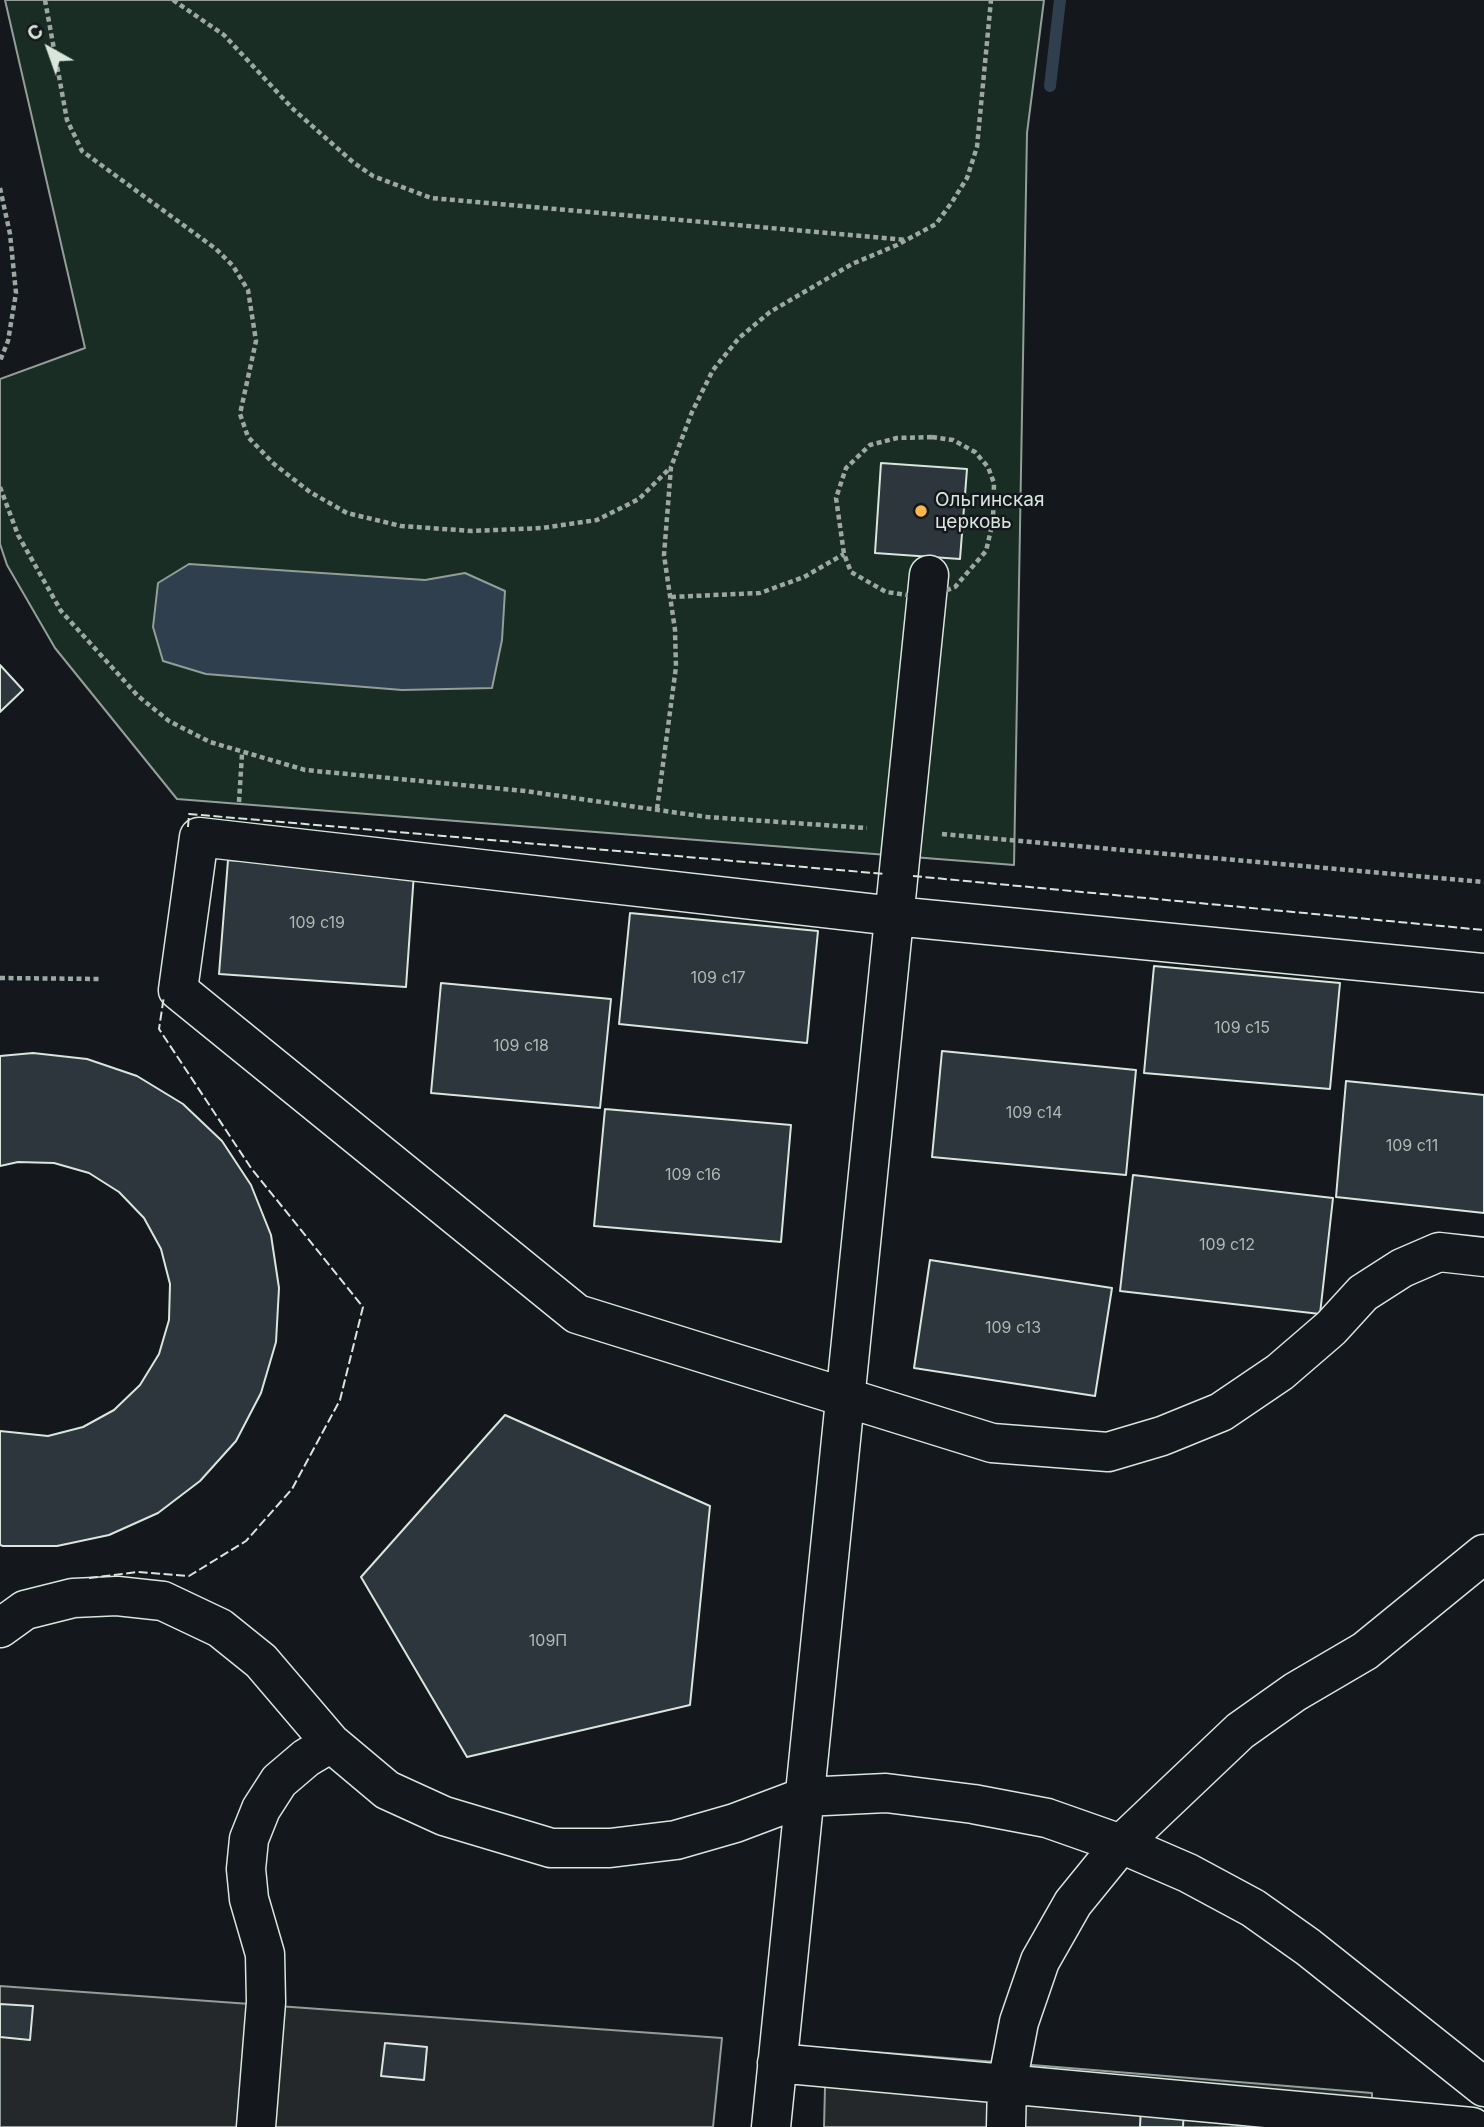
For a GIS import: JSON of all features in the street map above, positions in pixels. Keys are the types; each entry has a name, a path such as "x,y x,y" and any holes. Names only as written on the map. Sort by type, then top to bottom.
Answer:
{"lane":[{"path":"771,2127 928,586"},
{"path":"1484,973 894,916 199,836 178,990 578,1314 992,1443 1108,1452 1162,1436 1221,1412 1280,1372 1331,1328 1363,1293 1402,1268 1439,1252 1484,1257"},
{"path":"1006,2127 1007,2084 1019,2022 1040,1961 1073,1903 1121,1844 1240,1731 1295,1692 1365,1651 1484,1554"},
{"path":"0,1628 25,1610 73,1598 117,1596 163,1601 220,1628 261,1661 331,1743 387,1790 444,1816 551,1848 610,1848 676,1840 735,1823 804,1797 886,1793 974,1804 1047,1818 1121,1844 1188,1873 1253,1908 1308,1947 1484,2087"},
{"path":"256,2127 266,1990 265,1954 249,1899 246,1869 249,1839 261,1808 279,1781 306,1758 331,1743"},
{"path":"777,2063 1472,2127"}],"path":[{"path":"45,0 67,120 82,151 216,249 233,266 248,290 256,341 240,414 248,437 274,464 310,492 348,513 401,526 472,531 541,528 597,520 639,499 671,467"},
{"path":"173,0 224,34 293,109 354,163 373,176 431,198 906,240"},
{"path":"657,809 676,667 671,597 664,555 671,467 692,412 713,370 739,338 770,312 852,264 936,224 967,178 977,147 991,0"},
{"path":"0,188 10,234 16,293 8,341 0,361"},
{"path":"897,438 953,440 975,452 988,467 994,483 993,521 986,551 970,573 955,587 928,586 886,592 851,572 844,554 836,498 846,468 870,445 897,438"},
{"path":"0,486 18,535 49,592 97,653 138,696 169,721 242,754 305,770 525,791 707,817 903,830 1484,882"},
{"path":"671,597 760,593 804,577 844,554"},
{"path":"238,811 242,754"},
{"path":"0,978 102,979"}],"green space":[{"path":"5,0 1044,0 1027,133 1014,865 177,799 55,648 7,565 0,544 0,379 85,348"}],"shaded area":[{"path":"0,1986 722,2038 713,2127 0,2127"},
{"path":"826,2048 1372,2093 1372,2127 824,2127"}],"water":[{"path":"189,564 425,580 465,573 505,591 502,640 492,688 402,690 206,674 163,661 153,627 158,583"}],"building":[{"name":"Ольгинская церковь","path":"881,463 967,469 960,559 875,553"},
{"path":"0,665 23,690 0,712"},
{"path":"228,860 414,873 406,987 219,974"},
{"path":"630,913 818,931 807,1043 619,1024"},
{"path":"1154,966 1340,983 1330,1089 1144,1073"},
{"path":"441,983 611,999 600,1108 431,1093"},
{"path":"942,1051 1136,1070 1126,1175 932,1157"},
{"path":"33,1053 87,1059 137,1076 183,1104 222,1141 251,1185 271,1235 279,1288 276,1342 261,1393 236,1441 200,1481 158,1513 109,1535 57,1546 3,1546 0,1545 0,1431 48,1436 83,1427 114,1410 140,1385 159,1354 169,1320 170,1284 161,1249 144,1218 119,1192 89,1173 54,1163 18,1162 0,1166 0,1056"},
{"path":"1346,1081 1484,1095 1484,1213 1336,1197"},
{"path":"605,1109 791,1125 781,1242 594,1226"},
{"path":"1133,1175 1333,1198 1320,1314 1120,1291"},
{"path":"930,1260 1112,1288 1095,1396 914,1368"},
{"path":"505,1415 710,1506 690,1705 467,1757 361,1577"},
{"path":"0,2004 33,2006 30,2040 0,2037"},
{"path":"385,2043 427,2047 424,2080 381,2076"},
{"path":"1141,2105 1184,2108 1183,2127 1140,2127"}],"waterway":[{"path":"1050,86 1060,0"}],"fence":[{"path":"188,827 189,814 885,874"},
{"path":"913,876 1484,930"},
{"path":"89,1578 138,1572 189,1576 246,1541 292,1489 340,1400 363,1307 251,1168 159,1029 164,996"}],"place":[{"name":"Ольгинская церковь","path":"921,511"}]}
